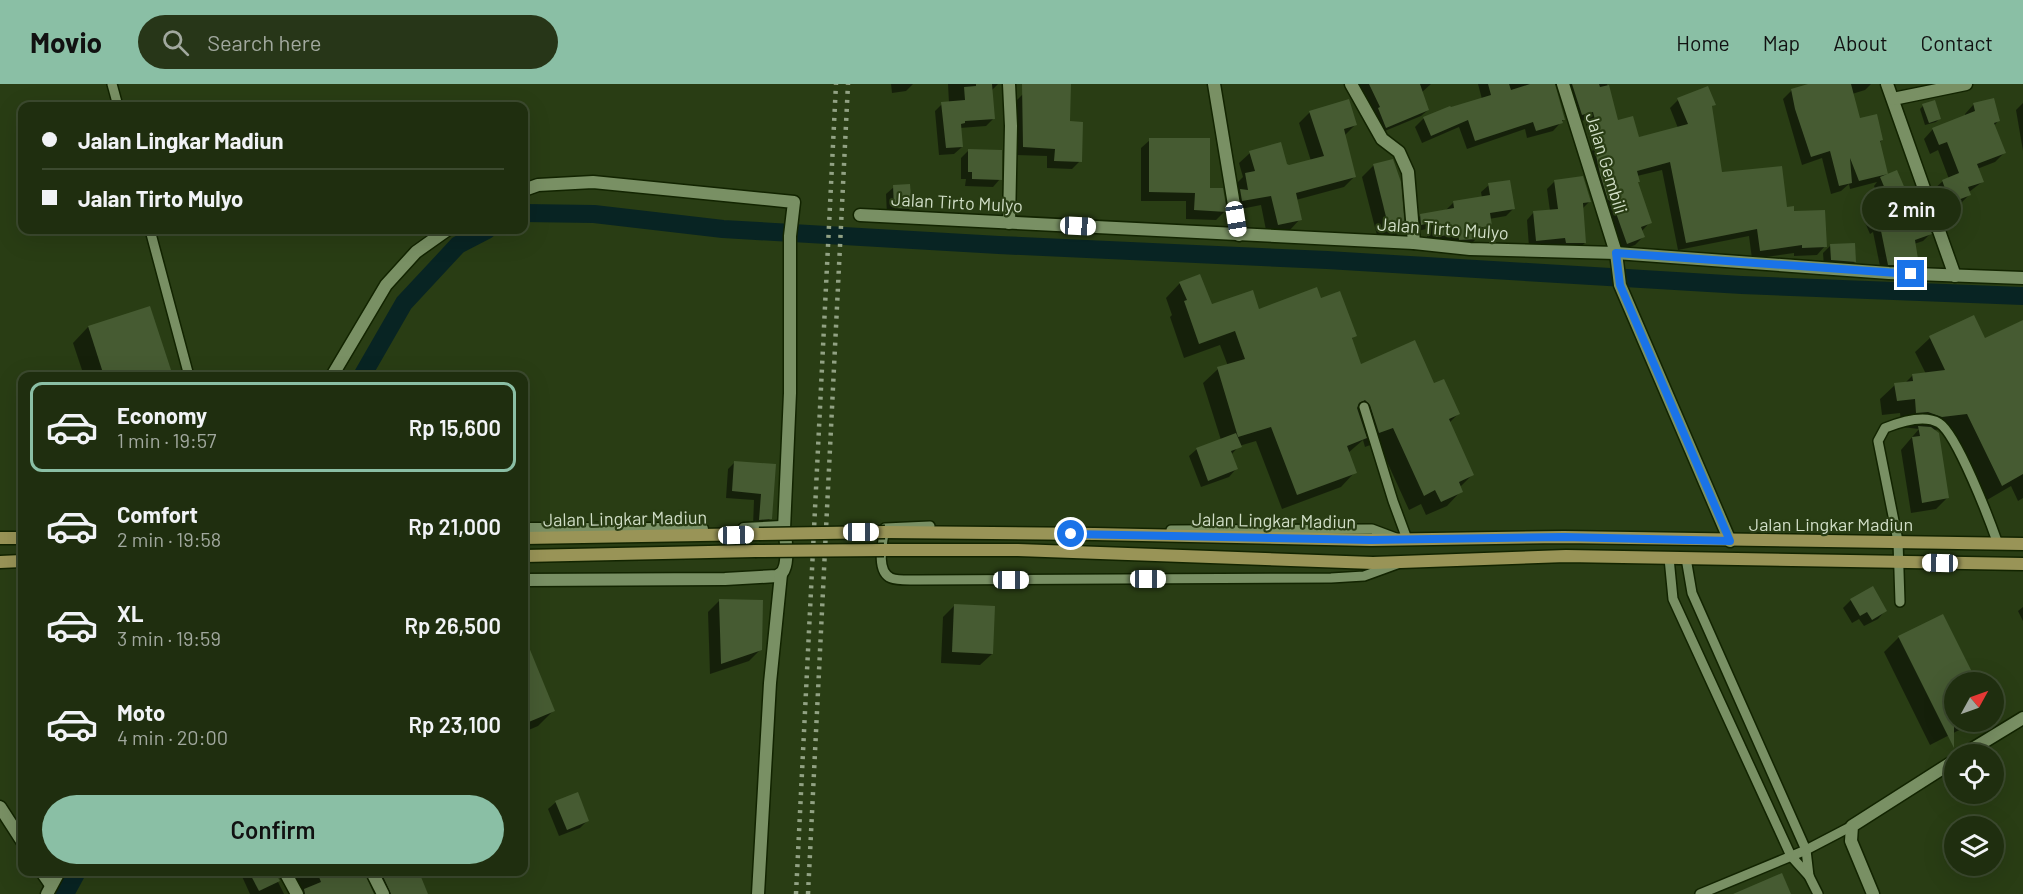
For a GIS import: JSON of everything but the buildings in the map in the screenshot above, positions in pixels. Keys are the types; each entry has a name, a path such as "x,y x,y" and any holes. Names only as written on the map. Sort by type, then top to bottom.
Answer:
{"main road":[{"name":"Jalan Lingkar Madiun","path":"528,538 885,532 1371,540 1564,537 2023,544"},
{"path":"0,538 18,538"},
{"name":"Jalan Lingkar Madiun","path":"528,556 817,550 1018,550 1372,563 1566,556 2023,564"},
{"path":"0,562 18,561"}],"street":[{"path":"1009,84 1011,126 1009,222"},
{"path":"1214,84 1239,235"},
{"path":"1351,84 1382,139 1399,152 1408,172 1414,243"},
{"name":"Jalan Gembili","path":"1563,84 1616,256 1620,285 1730,541"},
{"path":"1887,84 1955,276"},
{"path":"1893,99 1965,84"},
{"path":"528,188 537,185 593,182 794,202 790,236 790,393 784,529 786,538 770,683 758,894"},
{"name":"Jalan Tirto Mulyo","path":"860,215 1414,243 1470,249 2023,278"},
{"path":"334,372 386,285 416,252 441,234"},
{"path":"528,529 713,530 781,527 784,529"},
{"path":"528,580 725,579 781,574"},
{"path":"1980,744 2023,718"},
{"path":"1873,894 1851,841 1852,826 1944,767"},
{"path":"0,807 18,835"},
{"path":"44,876 49,890"},
{"path":"49,890 57,876"},
{"path":"287,876 297,894"},
{"path":"374,876 383,894"}],"lane":[{"path":"112,84 117,102"},
{"path":"151,234 188,372"},
{"path":"1364,407 1404,539"},
{"path":"1900,602 1898,541 1878,441 1885,428 1898,423 1926,420 1940,423 1954,440 1984,506 1998,544"},
{"path":"1402,562 1364,576 1251,579 920,580 892,579 885,574 882,566 885,528 903,526 1161,530 1372,529 1404,539"},
{"path":"1669,558 1673,599 1791,856 1809,876 1818,894"},
{"path":"1686,558 1692,593 1806,850 1809,876"},
{"path":"1725,713 1743,706"},
{"path":"1700,894 1806,850 1852,826"}],"waterway":[{"path":"528,213 594,214 723,229 999,245 1327,260 1742,285 2023,296"},
{"path":"364,372 404,303 458,245 479,234"},
{"path":"65,894 75,876"}],"railway":[{"path":"796,894 836,84"},
{"path":"808,894 848,84"}],"route":[{"path":"1071,534 1371,540 1564,537 1730,541 1620,285 1616,253 1911,274"}]}
